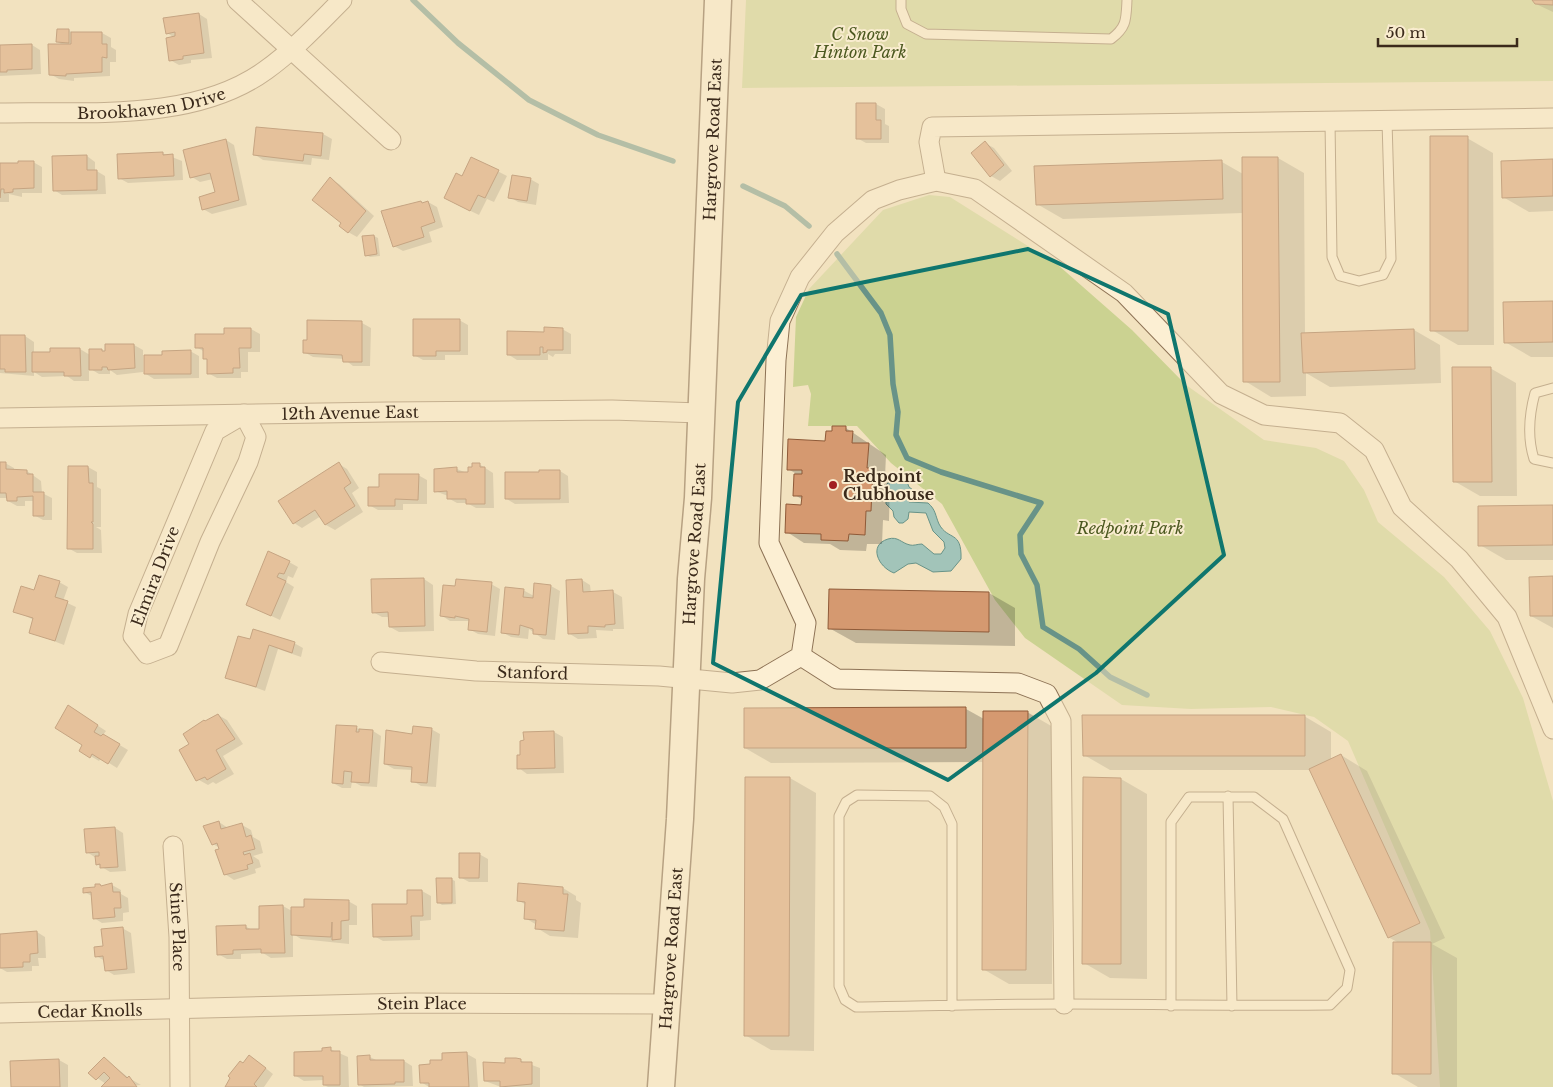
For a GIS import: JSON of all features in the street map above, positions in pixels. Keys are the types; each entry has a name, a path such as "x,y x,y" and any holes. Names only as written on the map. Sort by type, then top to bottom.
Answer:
{"main road":[{"name":"Hargrove Road East","path":"661,1087 679,828 718,0"}],"street":[{"path":"237,0 391,140"},
{"name":"Brookhaven Drive","path":"0,113 160,110 225,92 265,71 290,50 342,0"},
{"path":"936,181 929,142 932,127 1553,118"},
{"path":"1064,1004 1061,721 1047,694 1018,682 837,679 801,656 806,624 769,543 776,360 780,320 800,277 835,232 873,200 899,190 936,181 975,189 1124,293 1221,394 1264,415 1340,422 1374,450 1402,508 1459,559 1507,617 1553,729"},
{"name":"12th Avenue East","path":"0,418 602,410 700,413"},
{"name":"Elmira Drive","path":"244,414 256,437 248,462 210,542 168,646 147,654 133,636 138,614 215,431 244,414"},
{"name":"Stanford","path":"381,662 476,671 686,678 732,683 760,680 801,656"},
{"name":"Stine Place","path":"173,846 178,937 180,1087"},
{"name":"Stein Place","path":"179,1009 512,1002 666,1004"},
{"name":"Cedar Knolls","path":"0,1013 179,1009"}],"lane":[{"path":"901,0 901,9 907,24 926,34 1111,39 1122,31 1126,18 1127,0"},
{"path":"1330,122 1332,258 1340,276 1359,282 1383,275 1391,259 1387,121"},
{"path":"1553,388 1535,393 1531,409 1529,444 1534,459 1553,463"},
{"path":"952,1006 952,824 944,807 930,796 858,795 846,802 839,816 839,986 845,1000 856,1006 952,1006 1064,1004 1171,1006 1330,1005 1347,988 1350,970 1283,819 1254,797 1188,797 1172,822 1171,1006"},
{"path":"1228,796 1232,1006"}],"highlighted area":[{"path":"1028,249 1168,314 1224,555 1096,673 948,780 713,663 738,402 801,295"}],"green space":[{"name":"C Snow Hinton Park","path":"746,0 1553,0 1553,81 742,88"},
{"name":"Redpoint Park","path":"929,195 950,197 1058,265 1132,330 1186,385 1264,440 1316,448 1344,461 1364,490 1378,522 1444,577 1490,631 1523,698 1553,801 1553,1087 1440,1087 1430,931 1348,741 1314,717 1271,707 1191,709 1122,705 1025,638 995,600 942,504 891,463 857,426 808,426 811,394 808,385 793,387 796,317 809,289 883,210"}],"water":[{"path":"892,479 906,479 909,487 913,490 914,494 909,498 909,502 928,503 934,510 939,524 946,533 957,540 961,550 961,559 951,571 933,572 916,563 908,564 894,573 884,566 877,556 878,546 891,538 911,545 922,544 934,554 941,554 945,548 944,542 933,531 926,513 909,512 908,519 903,523 899,523 894,517 893,511 886,504 886,485"}],"building":[{"path":"1532,0 1553,0 1553,5 1535,4"},
{"path":"199,13 204,53 183,56 183,59 169,61 166,38 175,36 175,32 166,34 163,18"},
{"path":"57,29 69,29 69,43 56,42"},
{"path":"71,32 102,32 102,44 107,44 107,58 102,57 102,72 66,74 66,76 49,75 48,44 71,44"},
{"path":"32,44 32,69 0,72 0,45"},
{"path":"856,103 876,103 876,120 881,120 881,139 856,139"},
{"path":"256,127 323,133 321,156 304,154 303,161 253,155"},
{"path":"1430,136 1468,136 1468,331 1430,331"},
{"path":"226,139 239,200 202,210 199,197 215,192 210,173 190,178 183,150"},
{"path":"985,141 1004,165 990,177 971,153"},
{"path":"163,152 163,155 173,154 174,176 118,179 117,154"},
{"path":"87,155 87,170 97,170 97,190 53,191 52,156"},
{"path":"471,157 499,170 485,198 478,195 470,211 444,198 456,173 462,176"},
{"path":"1242,157 1278,157 1280,382 1243,382"},
{"path":"1553,159 1553,196 1502,198 1501,161"},
{"path":"1222,160 1223,199 1036,205 1034,166"},
{"path":"18,161 34,161 34,188 13,189 13,192 4,193 4,189 1,189 0,198 0,163 18,163"},
{"path":"512,175 531,178 527,201 508,198"},
{"path":"330,177 366,211 348,233 339,226 341,223 312,200"},
{"path":"421,201 422,203 428,201 435,222 421,227 424,237 393,247 381,211"},
{"path":"374,235 377,254 365,256 362,236"},
{"path":"1553,301 1553,342 1504,343 1503,302"},
{"path":"413,319 460,319 460,351 436,351 436,356 413,356"},
{"path":"307,320 362,321 362,362 343,362 342,355 303,353 303,340 307,340"},
{"path":"544,327 563,328 563,350 547,350 547,352 543,353 543,347 540,347 540,355 507,355 507,331 544,332"},
{"path":"224,328 251,328 251,348 239,348 240,368 233,368 233,373 207,374 207,359 203,359 203,348 195,348 195,334 224,334"},
{"path":"1414,329 1415,369 1303,373 1301,333"},
{"path":"0,335 25,335 26,372 5,372 5,369 0,369"},
{"path":"105,344 134,344 135,368 108,370 107,367 102,367 102,370 89,370 89,349 102,349 102,351 105,351"},
{"path":"50,348 80,348 81,376 64,376 64,372 32,372 32,352 50,352"},
{"path":"191,350 191,374 144,374 144,355 162,355 162,351"},
{"path":"1452,367 1491,367 1492,482 1453,482"},
{"name":"Redpoint Clubhouse","path":"832,426 846,426 846,431 853,431 852,443 869,443 867,468 873,468 871,511 866,511 865,535 849,534 848,541 821,540 821,534 785,533 786,504 801,505 802,496 793,496 794,474 802,474 802,470 787,470 788,439 825,441 826,431 832,431"},
{"path":"0,462 6,462 6,469 27,470 27,474 33,474 33,492 44,492 44,516 33,516 33,496 17,497 17,501 7,501 6,493 0,493"},
{"path":"339,462 351,483 344,488 355,506 325,525 315,510 293,524 278,501"},
{"path":"472,463 480,463 480,467 485,467 485,504 466,504 466,499 447,499 447,491 434,492 434,469 457,467 457,472 468,472 468,467 472,467"},
{"path":"68,466 88,466 89,483 93,483 93,522 91,522 93,524 93,549 67,549"},
{"path":"539,470 560,470 560,499 505,499 505,472 539,472"},
{"path":"379,474 419,474 418,500 395,499 395,506 368,506 368,487 379,487"},
{"path":"1553,505 1553,545 1478,546 1478,506"},
{"path":"268,551 290,561 284,574 279,573 277,577 286,581 271,616 246,605"},
{"path":"39,575 60,581 55,597 68,601 55,641 29,633 33,618 13,612 21,586 34,590"},
{"path":"1553,576 1553,616 1530,616 1529,577"},
{"path":"424,578 425,626 389,627 388,612 372,613 371,579"},
{"path":"456,579 492,582 487,632 468,630 469,619 455,616 455,618 440,616 443,585 455,586"},
{"path":"582,579 583,592 613,590 615,624 605,625 605,627 588,626 588,633 568,634 566,580"},
{"path":"534,583 551,585 546,635 533,634 533,629 520,625 519,635 501,633 505,587 524,589 523,597 533,598"},
{"path":"829,589 989,592 989,632 828,629"},
{"path":"253,629 295,642 292,653 269,645 256,687 225,678 238,636 250,639"},
{"path":"68,705 98,725 94,732 101,736 103,734 120,744 108,764 92,754 90,758 79,751 82,745 55,728"},
{"path":"966,707 966,748 744,748 744,708"},
{"path":"983,711 1028,711 1026,970 982,970"},
{"path":"218,714 235,739 216,750 226,769 207,780 205,777 196,781 179,750 189,744 183,734 204,720"},
{"path":"1082,715 1305,715 1305,756 1083,756"},
{"path":"336,725 357,726 356,732 359,732 359,729 373,730 369,783 351,782 352,772 344,771 343,784 332,783"},
{"path":"413,726 432,728 427,783 411,782 412,767 384,764 386,730 412,734"},
{"path":"554,731 555,768 517,769 520,741 524,740 523,732"},
{"path":"1341,754 1420,923 1388,938 1309,769"},
{"path":"745,777 790,777 789,1036 744,1036"},
{"path":"1083,777 1121,778 1121,964 1082,964"},
{"path":"219,821 221,829 242,823 246,837 251,835 255,849 243,852 244,855 250,853 253,863 247,865 248,869 224,875 215,850 219,849 217,843 212,845 203,826"},
{"path":"115,827 118,867 100,868 100,864 96,865 95,856 99,856 99,852 86,853 84,829"},
{"path":"459,853 480,853 479,878 459,878"},
{"path":"436,878 452,878 452,903 437,903"},
{"path":"112,883 113,892 120,892 121,908 114,908 115,917 93,919 91,892 83,893 83,888 95,887 95,884 100,884 101,886"},
{"path":"518,883 563,887 563,894 568,894 564,931 535,929 536,920 524,919 525,902 517,901"},
{"path":"407,890 422,890 423,916 411,916 412,936 373,937 372,904 407,904"},
{"path":"304,899 349,900 349,920 341,921 341,939 332,940 332,922 331,937 291,935 291,907 304,907"},
{"path":"283,905 285,953 261,953 261,949 233,950 233,954 217,955 216,926 246,925 246,929 259,929 259,906"},
{"path":"123,927 127,969 105,971 103,956 95,957 94,947 103,946 101,929"},
{"path":"37,931 38,953 30,954 30,962 23,962 23,967 0,968 0,934"},
{"path":"1393,942 1431,942 1431,1074 1392,1074"},
{"path":"331,1047 331,1051 340,1051 340,1085 323,1085 323,1076 294,1076 294,1052 322,1051 322,1048"},
{"path":"467,1052 469,1087 429,1087 429,1083 420,1083 419,1065 430,1064 430,1060 442,1060 442,1053"},
{"path":"249,1055 266,1068 254,1084 257,1087 225,1087 230,1078 228,1076 240,1061 243,1063"},
{"path":"370,1055 370,1060 404,1060 404,1082 358,1085 357,1056"},
{"path":"104,1057 127,1078 129,1076 137,1087 101,1087 110,1078 104,1072 96,1080 88,1073"},
{"path":"505,1058 521,1059 521,1062 532,1062 532,1084 500,1087 500,1081 484,1081 483,1062 505,1063"},
{"path":"59,1059 60,1087 11,1087 10,1061"}],"waterway":[{"path":"413,0 458,43 529,100 598,135 673,161"},
{"path":"743,186 785,206 809,226"},
{"path":"837,254 881,313 890,335 893,384 898,412 896,435 907,458 941,472 1041,503 1020,535 1021,554 1037,585 1043,627 1079,649 1110,677 1147,695"}],"place":[{"name":"Redpoint Clubhouse","path":"833,485"}]}
